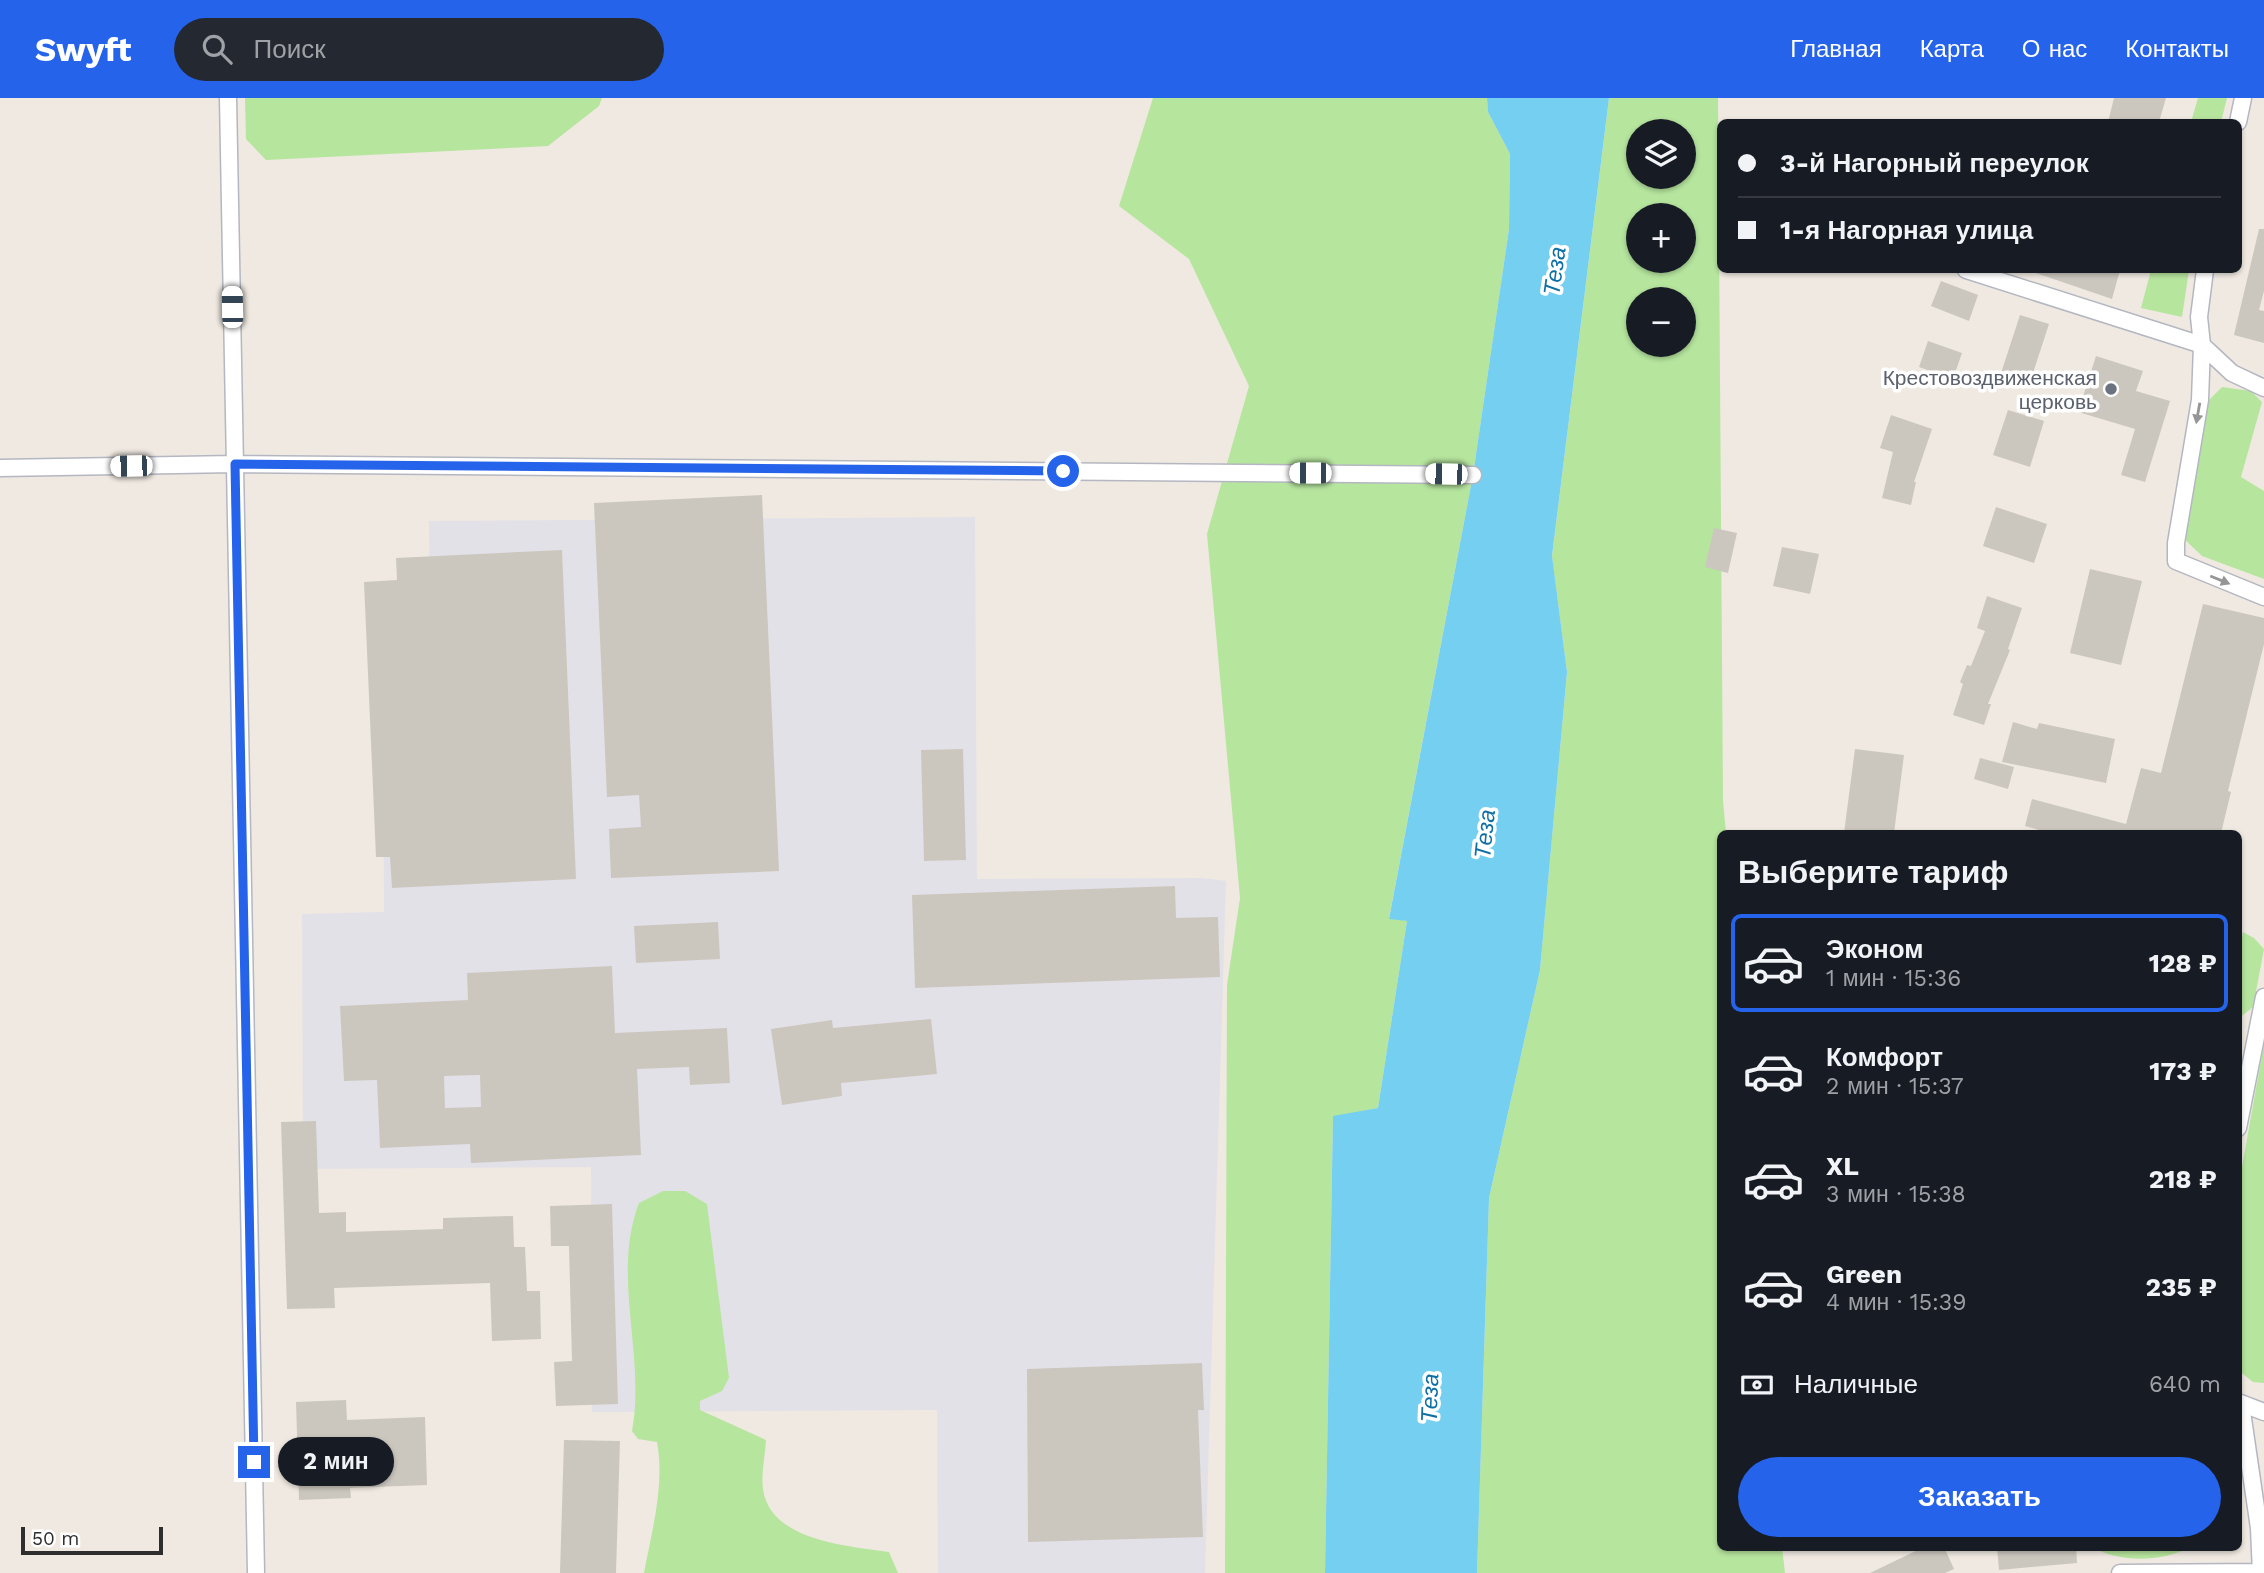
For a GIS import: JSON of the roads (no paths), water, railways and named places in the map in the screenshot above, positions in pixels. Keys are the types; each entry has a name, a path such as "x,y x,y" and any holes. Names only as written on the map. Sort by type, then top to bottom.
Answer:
{"street":[{"path":"228,98 257,1573"},
{"path":"2239,119 2243,98"},
{"path":"1974,273 2202,345 2232,373 2264,388"},
{"path":"2205,273 2199,317 2202,345 2200,400 2176,543 2176,561 2264,597"},
{"path":"0,468 235,464 1473,475"},
{"path":"2242,1108 2264,998"},
{"path":"2242,1405 2264,1412"},
{"path":"2120,1573 2261,1573 2259,1528 2242,1417"}],"water":[{"name":"Теза","path":"1487,98 1609,98 1552,556 1567,672 1540,970 1489,1198 1477,1573 1325,1573 1333,1116 1378,1108 1407,921 1389,919 1473,475 1509,229 1510,154 1488,112"}],"place":[{"name":"Крестовоздвиженская церковь","path":"2111,389"}]}
